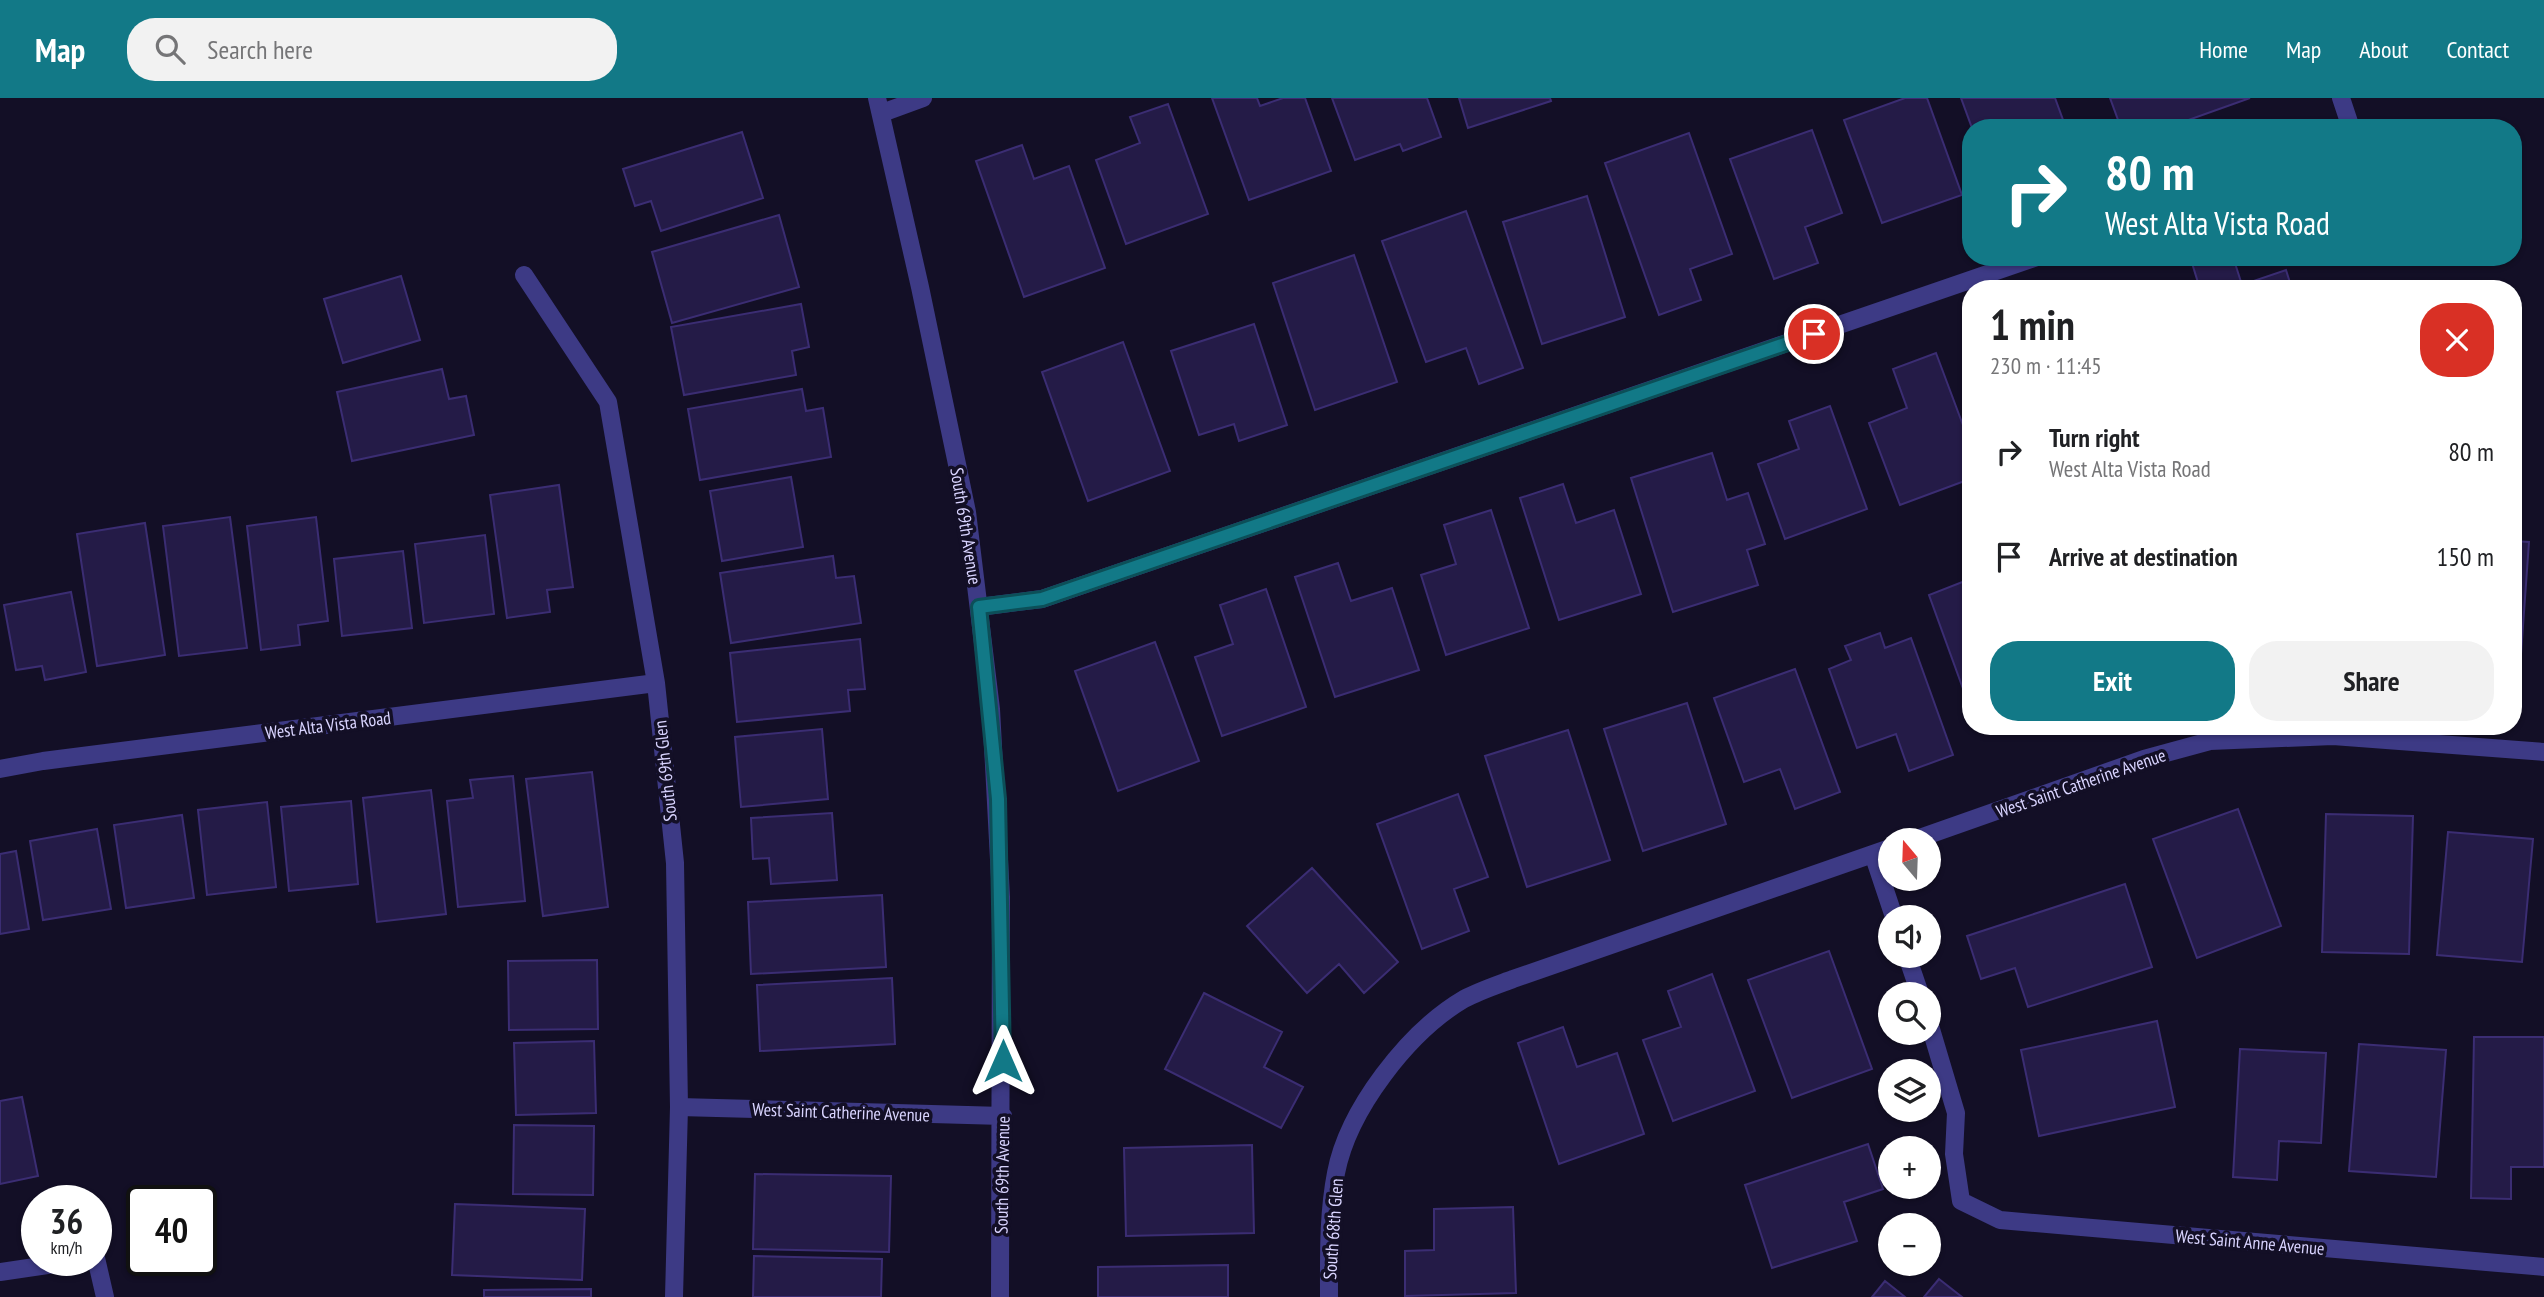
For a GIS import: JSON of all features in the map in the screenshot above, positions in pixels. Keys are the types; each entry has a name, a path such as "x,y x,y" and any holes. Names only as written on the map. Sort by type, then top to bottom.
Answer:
{"street":[{"path":"879,105 923,98"},
{"path":"2341,98 2348,119"},
{"name":"South 69th Avenue","path":"879,105 964,499 979,607 998,799 1003,1116 1000,1297"},
{"path":"1970,280 2011,266"},
{"name":"South 69th Glen","path":"523,275 608,402 656,683 675,863 679,1107 674,1297"},
{"path":"979,607 1042,599 1962,283"},
{"name":"West Alta Vista Road","path":"0,769 43,761 656,683"},
{"name":"West Saint Catherine Avenue","path":"1941,830 2144,759 2210,741 2333,736 2544,752"},
{"name":"South 68th Glen","path":"1329,1297 1330,1234 1336,1172 1361,1109 1400,1053 1464,999 1513,979 1878,852"},
{"name":"West Saint Anne Avenue","path":"1936,1045 1956,1113 1954,1154 1961,1202 2000,1220 2544,1267"},
{"name":"West Saint Catherine Avenue","path":"679,1107 1003,1116"},
{"path":"0,1272 21,1269"},
{"path":"98,1276 105,1297"}],"building":[{"path":"1212,98 1257,98 1260,106 1283,98 1305,98 1331,171 1249,200"},
{"path":"1332,98 1427,98 1441,137 1403,151 1400,144 1355,160"},
{"path":"1459,98 1550,98 1551,101 1468,128"},
{"path":"1905,98 1927,98 1962,195 1882,223 1844,120"},
{"path":"1961,98 2055,98 2063,119 1969,119"},
{"path":"2110,98 2250,98 2191,119 2118,119"},
{"path":"1168,104 1208,214 1126,244 1096,160 1140,143 1130,117"},
{"path":"1812,130 1842,213 1805,227 1818,263 1774,279 1730,159"},
{"path":"742,132 763,198 661,231 651,201 635,206 623,169"},
{"path":"1689,133 1732,254 1690,269 1701,300 1659,315 1605,163"},
{"path":"1022,145 1034,179 1069,166 1105,268 1024,297 976,161"},
{"path":"1587,196 1625,317 1542,344 1503,222"},
{"path":"1466,211 1523,368 1479,384 1466,348 1426,362 1382,241"},
{"path":"779,215 799,287 672,323 652,252"},
{"path":"1354,255 1397,382 1315,410 1273,283"},
{"path":"2193,266 2236,266 2240,280 2197,280"},
{"path":"2286,270 2289,280 2257,280"},
{"path":"401,276 420,340 343,363 324,299"},
{"path":"801,304 809,347 792,351 796,375 684,395 671,327"},
{"path":"1254,324 1287,425 1239,441 1234,424 1199,435 1171,351"},
{"path":"1123,342 1170,471 1088,501 1042,372"},
{"path":"1936,353 1962,423 1962,482 1900,505 1869,423 1907,408 1893,369"},
{"path":"442,369 449,399 466,396 474,435 352,461 337,392"},
{"path":"802,389 806,411 823,408 831,457 700,480 688,409"},
{"path":"1830,406 1867,509 1785,539 1758,464 1799,449 1789,421"},
{"path":"1712,453 1727,500 1748,493 1765,544 1747,550 1758,585 1673,612 1631,478"},
{"path":"791,477 803,547 722,561 710,491"},
{"path":"1563,484 1576,523 1614,510 1641,594 1559,620 1520,498"},
{"path":"559,485 573,587 547,590 550,612 507,618 490,495"},
{"path":"1491,510 1529,628 1446,655 1421,575 1456,564 1444,525"},
{"path":"230,517 247,648 179,656 163,526"},
{"path":"316,517 328,621 298,625 300,645 261,650 247,526"},
{"path":"145,523 165,655 97,666 77,534"},
{"path":"485,535 494,614 424,623 415,544"},
{"path":"2522,542 2529,542 2522,640"},
{"path":"403,551 412,628 342,636 334,559"},
{"path":"833,556 836,578 854,576 861,623 731,643 720,573"},
{"path":"1338,563 1351,601 1392,588 1419,670 1335,697 1295,577"},
{"path":"1962,582 1962,686 1929,595"},
{"path":"1266,589 1306,707 1222,736 1195,657 1233,644 1220,605"},
{"path":"71,592 86,672 45,680 42,666 16,670 4,605"},
{"path":"1880,633 1885,648 1911,638 1953,755 1909,771 1896,734 1857,748 1829,669 1851,660 1845,646"},
{"path":"860,639 865,689 848,690 850,711 737,722 730,653"},
{"path":"1155,642 1199,761 1118,791 1075,671"},
{"path":"1795,669 1840,792 1795,809 1780,769 1744,782 1714,698"},
{"path":"1687,703 1726,824 1643,851 1604,729"},
{"path":"822,729 828,799 741,807 735,737"},
{"path":"1568,730 1610,860 1527,887 1485,756"},
{"path":"592,772 608,907 543,916 526,779"},
{"path":"513,776 525,901 458,907 447,801 473,798 470,780"},
{"path":"431,790 446,914 377,922 363,798"},
{"path":"1458,794 1488,877 1454,889 1469,931 1422,949 1377,824"},
{"path":"351,801 358,884 289,891 281,807"},
{"path":"267,802 276,887 207,895 198,810"},
{"path":"2238,809 2281,926 2197,958 2153,839"},
{"path":"832,813 837,880 771,884 769,858 753,859 751,818"},
{"path":"2326,814 2413,816 2409,954 2322,952"},
{"path":"182,815 194,898 126,908 114,825"},
{"path":"97,829 111,909 43,920 30,841"},
{"path":"2448,832 2533,839 2522,962 2437,955"},
{"path":"16,851 29,929 0,934 0,854"},
{"path":"1312,868 1398,962 1364,993 1339,964 1307,993 1247,926"},
{"path":"2125,884 2152,967 2028,1007 2015,968 1981,979 1967,936"},
{"path":"882,895 886,967 751,974 748,902"},
{"path":"1829,951 1872,1069 1792,1098 1748,980"},
{"path":"597,960 598,1029 509,1030 508,961"},
{"path":"1712,974 1755,1091 1673,1121 1643,1040 1681,1027 1668,991"},
{"path":"892,978 895,1044 760,1051 757,985"},
{"path":"1204,993 1282,1032 1264,1067 1303,1087 1281,1128 1165,1069"},
{"path":"2157,1021 2175,1107 2039,1136 2021,1050"},
{"path":"1563,1027 1577,1067 1617,1053 1644,1134 1559,1164 1518,1043"},
{"path":"2474,1037 2544,1037 2544,1167 2511,1167 2511,1199 2471,1198"},
{"path":"594,1041 596,1113 516,1115 514,1043"},
{"path":"2359,1044 2446,1050 2436,1177 2349,1171"},
{"path":"2240,1049 2326,1053 2321,1143 2279,1141 2277,1180 2233,1177"},
{"path":"22,1097 38,1176 0,1184 0,1101"},
{"path":"514,1125 594,1126 593,1195 513,1194"},
{"path":"1868,1144 1878,1174 1878,1191 1844,1202 1857,1241 1772,1268 1745,1185"},
{"path":"1252,1145 1254,1233 1126,1236 1124,1148"},
{"path":"755,1174 891,1176 889,1252 753,1249"},
{"path":"455,1204 585,1209 582,1280 452,1275"},
{"path":"1513,1207 1516,1293 1405,1296 1405,1251 1434,1250 1434,1209"},
{"path":"754,1256 882,1259 881,1297 753,1297"},
{"path":"1228,1265 1228,1297 1098,1297 1098,1267"},
{"path":"1939,1279 1962,1297 1924,1297"},
{"path":"1885,1281 1905,1297 1872,1297"},
{"path":"591,1289 591,1297 484,1297 484,1290"}],"route":[{"path":"1003,1061 998,799 979,607 1042,599 1814,334"}]}
